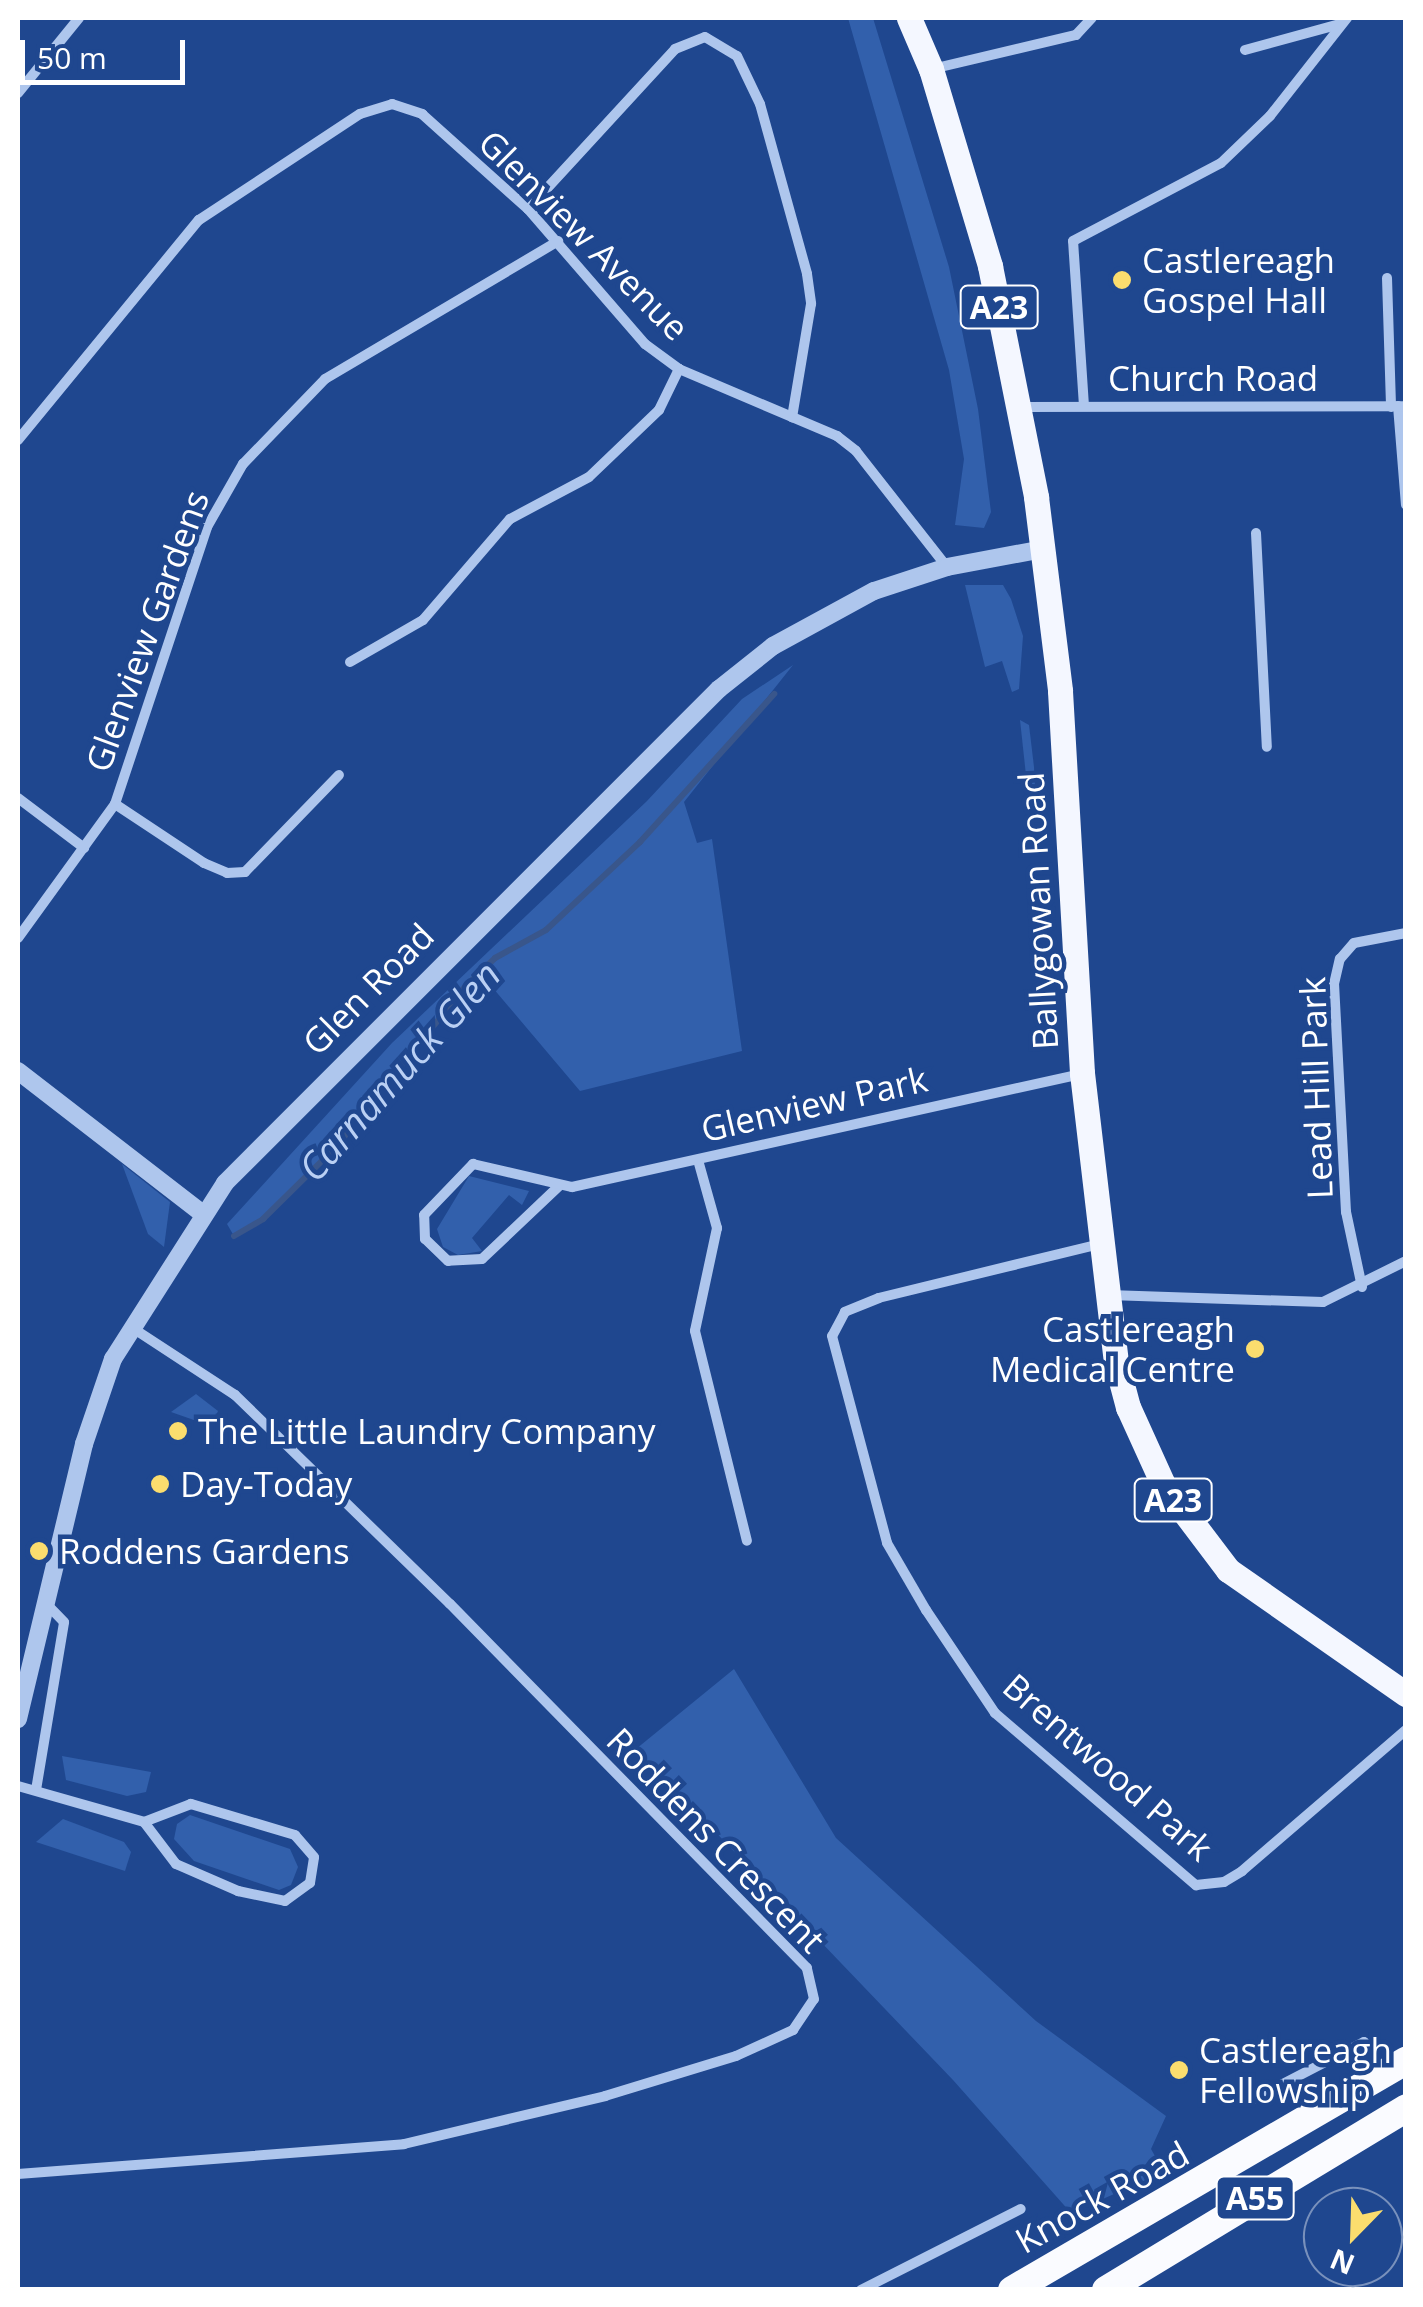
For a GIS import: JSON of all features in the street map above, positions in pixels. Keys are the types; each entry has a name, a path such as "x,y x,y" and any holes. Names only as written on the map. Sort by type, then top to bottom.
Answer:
{"highway":[{"name":"Knock Road","path":"1022,2284 1394,2069"},
{"name":"A55","path":"1112,2286 1406,2108"},
{"path":"1022,2284 1094,2260 1112,2286"}],"main road":[{"name":"Ballygowan Road","path":"909,18 931,69 990,266 1021,407 1044,549 1060,692 1082,1074 1108,1296 1128,1407 1163,1484 1189,1524 1252,1591 1406,1694"}],"street":[{"path":"18,93 79,18"},
{"path":"931,69 1076,35 1092,18"},
{"path":"1246,50 1344,21"},
{"path":"1084,406 1073,241 1221,162 1270,116 1344,21"},
{"path":"528,209 676,49 705,37 737,56 760,104 807,274 811,304 792,417"},
{"name":"Glenview Avenue","path":"18,440 199,220 376,105 422,114 528,209 645,344 679,369 792,417 856,451 946,566"},
{"name":"Glenview Gardens","path":"18,938 114,804 207,527 243,464 325,379 558,242"},
{"path":"1387,278 1406,505"},
{"path":"350,662 423,620 510,519 589,477 659,410 679,369"},
{"name":"Church Road","path":"1021,407 1398,406"},
{"path":"1256,532 1267,748"},
{"name":"Glen Road","path":"18,1719 93,1412 130,1326 202,1213 342,1060 719,689 829,612 946,566 1044,549"},
{"path":"114,804 204,862 227,873 245,872 339,775"},
{"path":"18,798 84,848"},
{"name":"Lead Hill Park","path":"1362,1286 1346,1212 1334,984 1340,958 1354,944 1406,933"},
{"path":"18,1070 202,1213"},
{"name":"Glenview Park","path":"559,1186 482,1259 448,1261 426,1239 424,1214 464,1167 559,1186 698,1160 1082,1074"},
{"path":"698,1160 717,1228 695,1331 747,1541"},
{"name":"Brentwood Park","path":"1102,1244 879,1298 845,1312 832,1336 888,1543 926,1610 995,1713 1196,1885 1224,1882 1242,1870 1406,1730"},
{"path":"1108,1296 1323,1302 1362,1286 1406,1260"},
{"name":"Roddens Crescent","path":"18,2174 422,2140 736,2056 793,2030 814,1999 807,1968 450,1604 234,1395 130,1326"},
{"path":"36,1790 64,1622 44,1602"},
{"path":"18,1786 144,1822 176,1864 238,1891 285,1902 310,1883 314,1858 295,1835 191,1804 144,1822"},
{"name":"Knock Road","path":"1254,2099 1364,2042 1394,2069"},
{"path":"861,2290 1022,2209"}],"shaded area":[{"path":"848,18 873,18 949,267 978,409 991,512 984,528 955,525 964,459 949,370"},
{"path":"965,585 1003,585 1011,599 1023,636 1019,689 1012,692 1002,661 985,667"},
{"path":"793,665 684,802 697,843 712,839 742,1051 580,1091 482,975 415,1045 335,1148 266,1216 234,1236 227,1224 392,1043 647,801 742,699"},
{"path":"1020,720 1029,725 1034,767 1036,810 1030,812"},
{"path":"122,1164 170,1202 164,1247 148,1234"},
{"path":"469,1176 529,1191 522,1205 509,1195 472,1238 482,1251 458,1255 443,1247 437,1229"},
{"path":"196,1394 218,1411 211,1426 171,1412"},
{"path":"734,1669 836,1838 1036,2021 1166,2116 1151,2149 1164,2172 1071,2213 953,2080 636,1749"},
{"path":"62,1756 151,1772 146,1792 127,1796 66,1780"},
{"path":"190,1815 290,1849 298,1867 291,1885 279,1890 194,1861 174,1839 177,1824"},
{"path":"63,1819 124,1842 131,1852 125,1871 36,1842"}],"waterway":[{"name":"Carnamuck Glen","path":"234,1236 263,1219 335,1148 465,987 495,958 546,930 640,842 774,694"}],"place":[{"name":"Castlereagh Gospel Hall","path":"1122,280"},
{"name":"Castlereagh Medical Centre","path":"1255,1349"},
{"name":"The Little Laundry Company","path":"178,1431"},
{"name":"Day-Today","path":"160,1484"},
{"name":"Roddens Gardens","path":"39,1551"},
{"name":"Castlereagh Fellowship","path":"1179,2070"}]}
